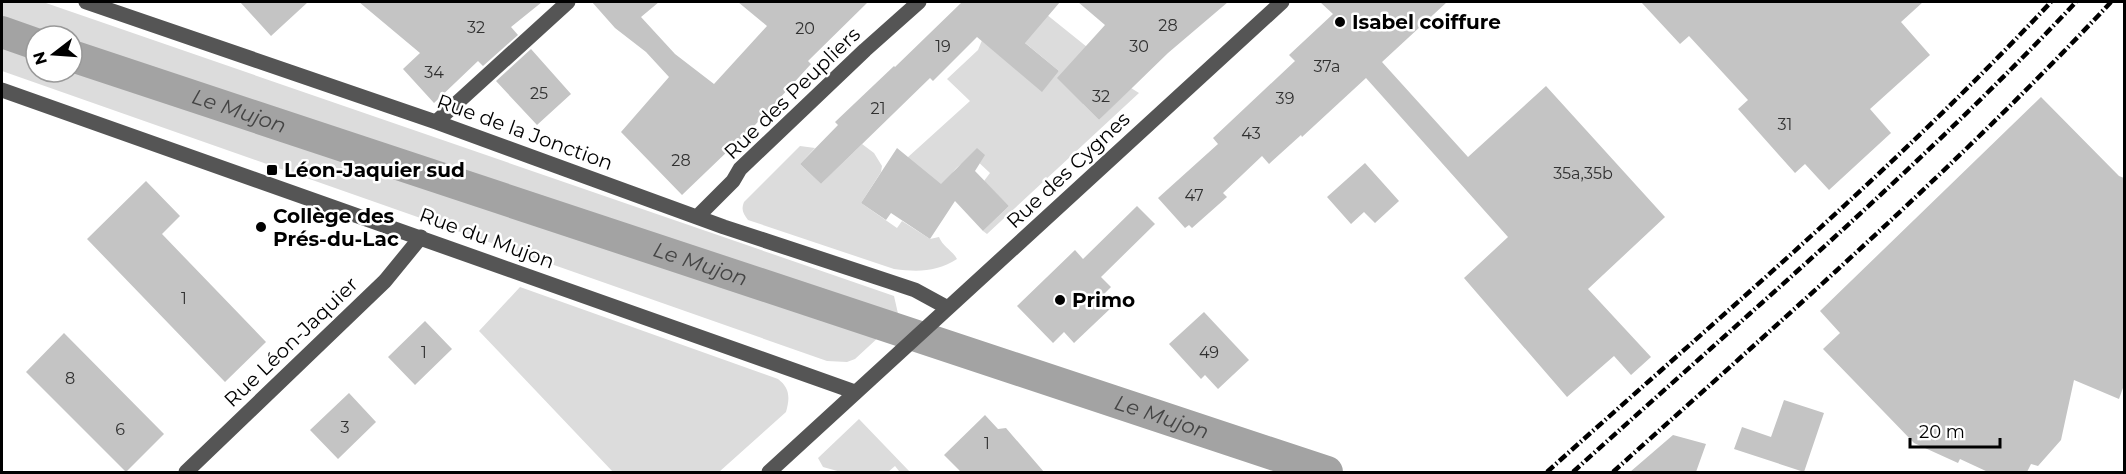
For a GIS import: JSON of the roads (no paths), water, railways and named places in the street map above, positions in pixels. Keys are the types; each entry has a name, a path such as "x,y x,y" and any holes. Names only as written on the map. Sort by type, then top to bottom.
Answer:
{"street":[{"name":"Rue de la Jonction","path":"86,2 436,122 698,218 915,290 944,312"},
{"path":"436,122 568,2"},
{"name":"Rue des Peupliers","path":"698,218 733,182 740,169 919,2"},
{"name":"Rue des Cygnes","path":"769,472 1282,2"},
{"name":"Rue du Mujon","path":"2,90 855,392"},
{"name":"Rue Léon-Jaquier","path":"186,472 385,281 421,237"}],"waterway":[{"name":"Le Mujon","path":"2,32 24,40"},
{"name":"Le Mujon","path":"84,60 1327,472"}],"railway":[{"path":"1547,472 1804,243 1930,125 2051,2"},
{"path":"1573,472 1893,183 2016,64 2076,2"},
{"path":"1613,472 1930,184 2052,64 2111,2"}],"place":[{"name":"Isabel coiffure","path":"1340,22"},
{"name":"Léon-Jaquier sud","path":"272,170"},
{"name":"Collège des Prés-du-Lac","path":"261,227"},
{"name":"Primo","path":"1060,300"}]}
